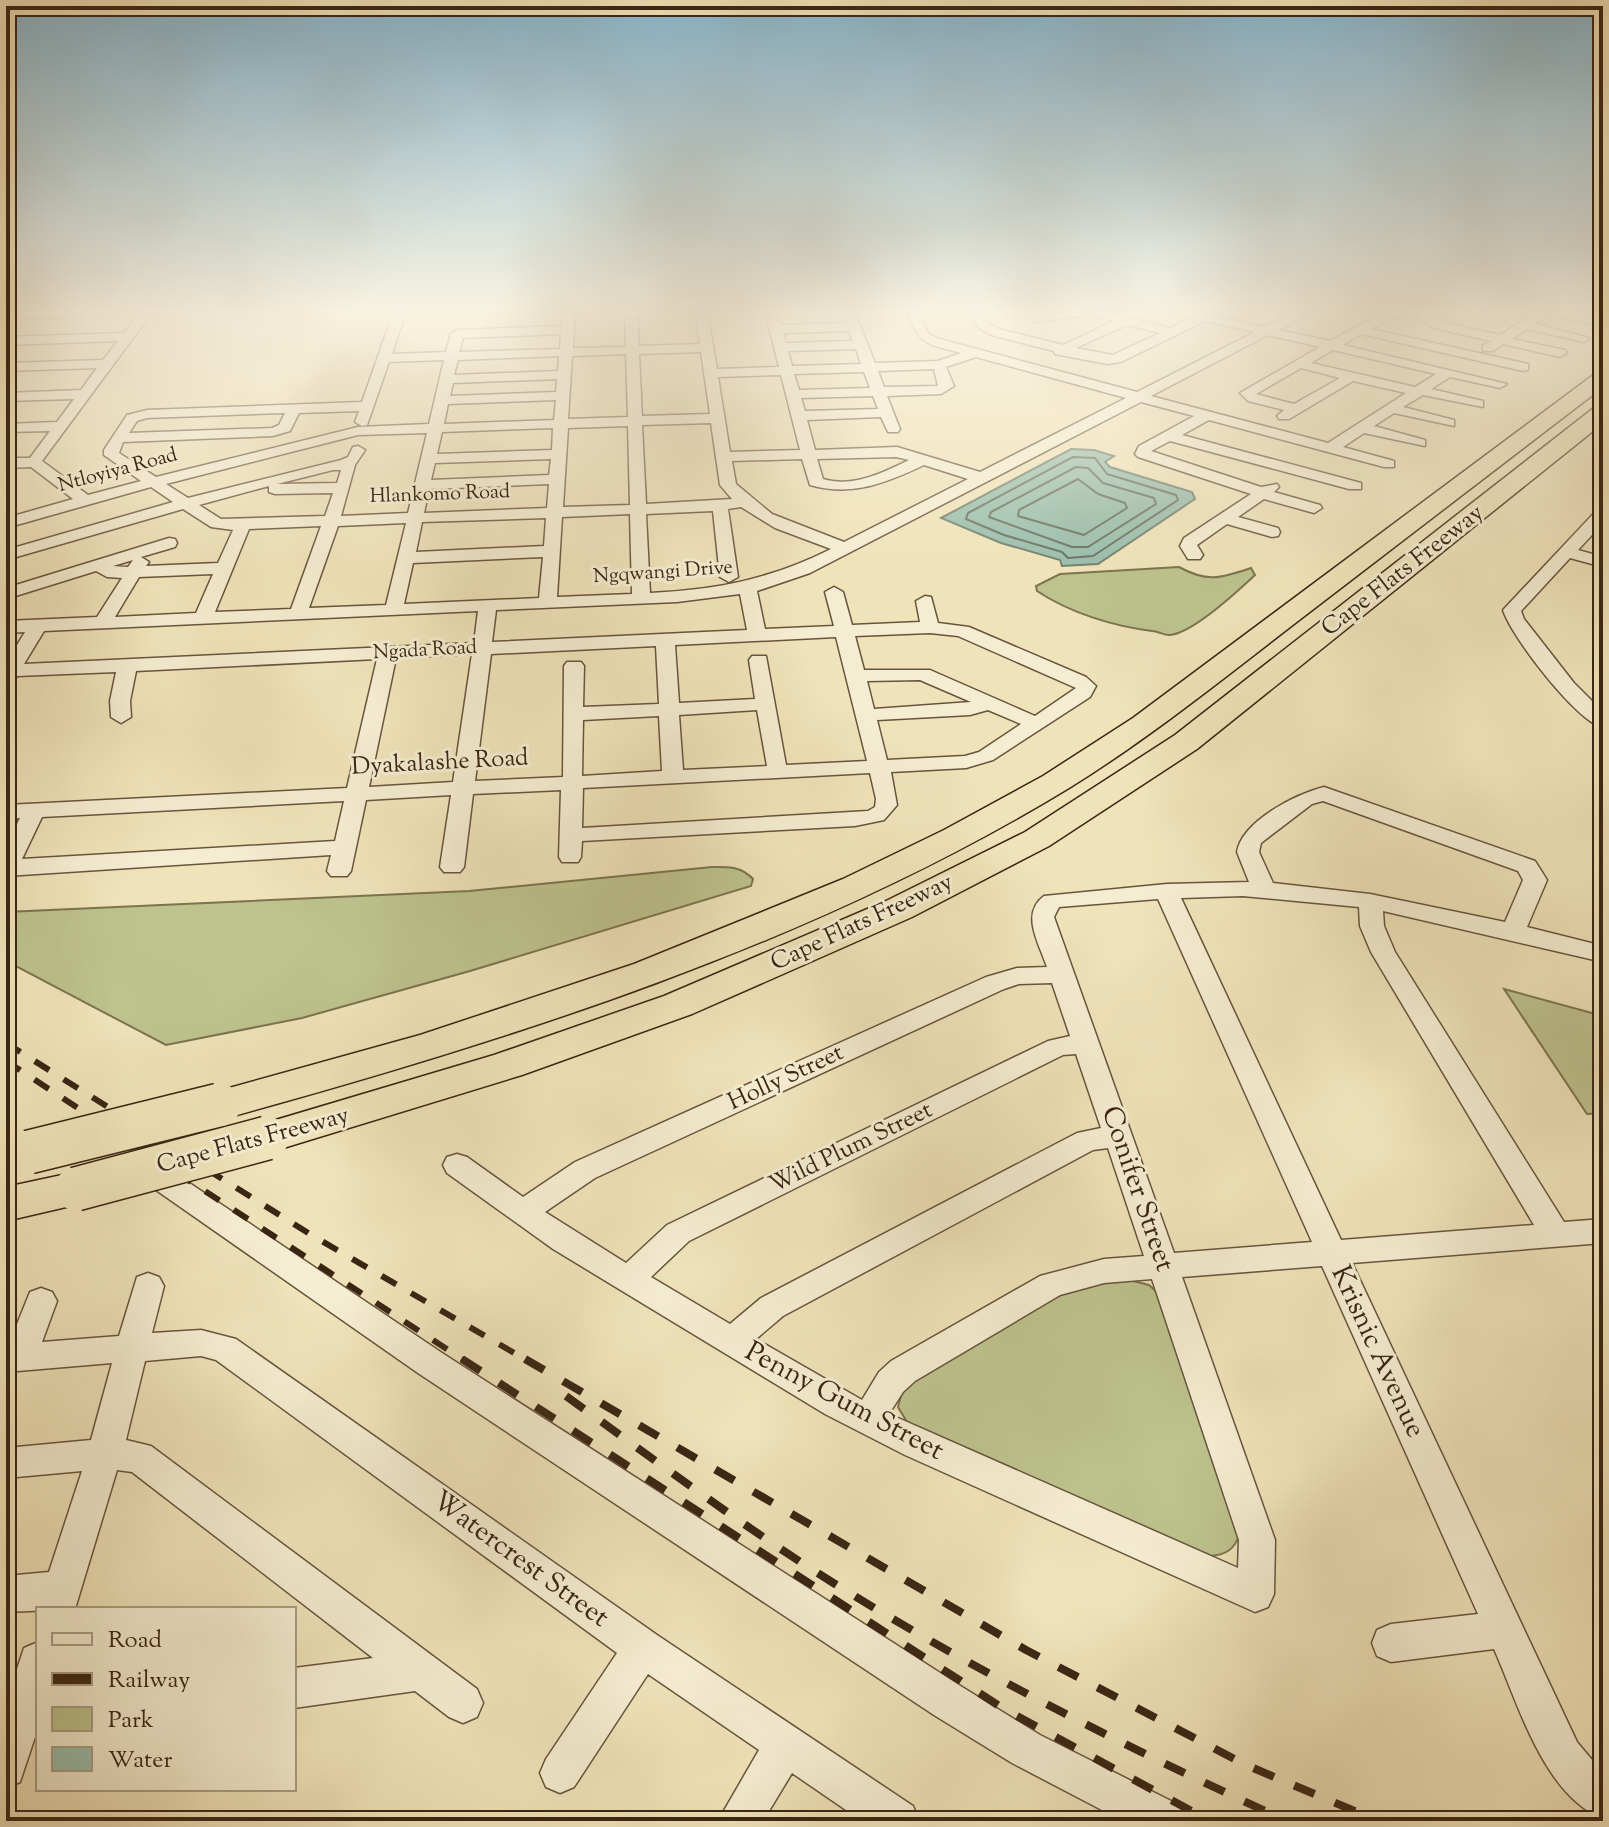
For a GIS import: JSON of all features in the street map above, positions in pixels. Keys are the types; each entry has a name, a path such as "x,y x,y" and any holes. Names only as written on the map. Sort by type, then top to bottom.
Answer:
{"highway":[{"name":"Cape Flats Freeway","path":"18,1155 348,1071 484,1030 645,973 858,885 948,841 1053,783 1151,719 1578,396"},
{"name":"Cape Flats Freeway","path":"6,1204 76,1189 267,1138 508,1065 678,1005 899,909 1037,839 1186,742 1603,412"}],"street":[{"path":"12,412 27,396"},
{"path":"34,462 84,396"},
{"path":"358,431 370,396"},
{"path":"394,610 443,396"},
{"path":"442,400 556,396"},
{"path":"548,603 564,396"},
{"path":"634,396 641,599"},
{"path":"714,396 728,485 741,502 770,520 845,548"},
{"path":"793,396 814,480 832,485 875,482 924,459"},
{"path":"880,396 893,429"},
{"path":"1251,396 1295,409"},
{"path":"1262,430 1317,396"},
{"path":"1331,448 1411,396"},
{"path":"1443,396 1478,404"},
{"path":"1138,397 1389,464"},
{"name":"Ngqwangi Drive","path":"6,627 749,593 845,548 1138,397"},
{"path":"119,438 132,418 147,414 367,406"},
{"path":"119,438 273,432 285,428 294,409"},
{"path":"1393,409 1449,423"},
{"path":"797,416 886,413"},
{"path":"1207,415 1144,449 1143,454 1314,508"},
{"name":"Ntloyiya Road","path":"6,523 153,481 358,431 717,418"},
{"path":"6,428 62,426"},
{"path":"1363,428 1420,443"},
{"path":"1170,436 1355,486"},
{"name":"Hlankomo Road","path":"119,438 111,450 112,455 217,524 637,510 741,502"},
{"path":"6,555 187,503 333,465 344,465 354,460 358,450"},
{"path":"722,457 897,452 982,478"},
{"path":"428,459 560,454"},
{"path":"6,463 34,462 85,500"},
{"path":"298,614 343,488 349,467 344,465"},
{"path":"1194,555 1188,546 1190,542 1297,472"},
{"path":"422,485 559,479"},
{"path":"266,483 282,490 343,488"},
{"path":"720,506 729,577"},
{"path":"1603,513 1516,602 1513,615 1581,704 1603,722"},
{"path":"1225,518 1272,532"},
{"path":"203,618 243,525"},
{"path":"65,538 99,566 113,573 224,568"},
{"path":"6,594 169,543"},
{"path":"103,622 148,550"},
{"path":"406,558 552,551"},
{"path":"1567,552 1603,562"},
{"path":"574,666 570,846 876,816 884,810 887,799 834,592"},
{"path":"749,593 757,635"},
{"path":"925,601 930,627"},
{"path":"452,867 488,606"},
{"path":"8,674 38,625"},
{"name":"Ngada Road","path":"8,674 127,665 930,627 962,631 1086,686 1083,693 1037,724"},
{"path":"665,640 673,776"},
{"path":"339,871 388,653"},
{"path":"759,660 776,764"},
{"path":"121,717 120,701 127,665"},
{"path":"856,676 923,674 1037,724"},
{"path":"866,715 970,709 991,703"},
{"path":"574,714 766,704"},
{"name":"Dyakalashe Road","path":"6,812 463,788 572,778 877,767 976,760 1037,724"},
{"path":"1264,890 1248,852 1250,840 1304,799 1324,794 1354,802 1527,866 1535,880 1513,931"},
{"path":"34,811 6,868 344,847"},
{"path":"1167,894 1264,890 1370,901 1432,911 1603,954"},
{"name":"Conifer Street","path":"1167,894 1059,899 1047,904 1042,917 1252,1524 1257,1540 1255,1594"},
{"name":"Krisnic Avenue","path":"1167,894 1563,1756 1584,1784 1603,1798"},
{"path":"1370,901 1372,926 1383,952 1556,1235"},
{"name":"Holly Street","path":"522,1214 585,1170 995,983 1017,976 1062,975"},
{"name":"Wild Plum Street","path":"629,1280 678,1233 1057,1047 1087,1043"},
{"path":"732,1341 772,1307 1032,1169 1087,1140 1119,1136"},
{"name":"Penny Gum Street","path":"457,1165 522,1214 868,1419 1255,1594"},
{"path":"166,1182 430,1363 948,1701 1026,1749 1166,1821"},
{"path":"868,1419 891,1382 903,1371 1051,1285 1104,1271 1603,1231"},
{"path":"6,1594 59,1599 105,1454 148,1286"},
{"path":"14,1357 41,1301"},
{"name":"Watercrest Street","path":"14,1357 201,1343 225,1349 643,1648 898,1821"},
{"path":"6,1463 105,1454 128,1454 149,1463 463,1703"},
{"path":"1391,1643 1505,1629"},
{"path":"560,1773 643,1648"},
{"path":"6,1768 36,1668"},
{"path":"296,1688 419,1671"},
{"path":"739,1821 785,1746"}],"green space":[{"path":"1179,567 1207,577 1251,568 1255,575 1203,619 1180,633 1168,635 1107,622 1078,612 1037,591 1036,586 1060,574"},
{"path":"712,867 739,869 753,879 751,886 302,1018 166,1045 6,961 6,912 469,891"},
{"path":"1504,989 1603,1016 1603,1113 1587,1114"},
{"path":"1129,1280 1149,1285 1159,1294 1239,1535 1232,1548 1221,1554 1211,1556 907,1422 898,1407 903,1388 1059,1295 1089,1284"}],"water":[{"path":"1071,449 1094,450 1114,456 1105,462 1110,467 1192,492 1195,499 1098,564 1062,566 1060,560 1001,543 941,518"}],"railway":[{"path":"6,1043 313,1236 528,1361"},
{"path":"6,1061 465,1361"},
{"path":"462,1359 1004,1709 1210,1821"},
{"path":"525,1359 1026,1650 1246,1765 1378,1821"},
{"path":"566,1396 766,1539 890,1617 1057,1710 1287,1821"}]}
